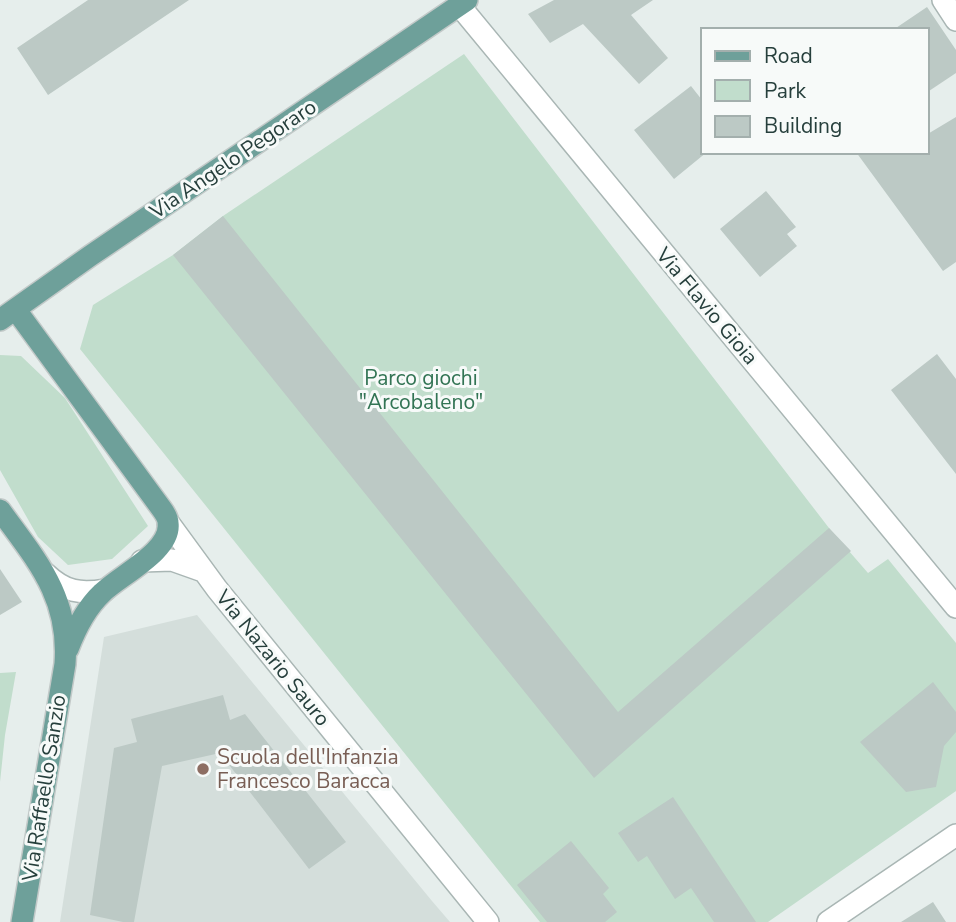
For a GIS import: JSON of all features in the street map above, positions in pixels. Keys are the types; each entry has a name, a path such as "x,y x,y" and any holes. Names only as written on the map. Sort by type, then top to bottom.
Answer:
{"main road":[{"name":"Via Angelo Pegoraro","path":"8,315 90,256 463,3"},
{"path":"8,315 162,508 168,522 167,534 161,545 104,590 76,629 65,654"},
{"path":"0,510 46,574 62,611 65,654"},
{"name":"Via Raffaello Sanzio","path":"22,922 65,654"}],"street":[{"path":"943,0 956,20"},
{"name":"Via Flavio Gioia","path":"463,3 956,607"},
{"name":"Via Nazario Sauro","path":"168,522 204,572 488,922"},
{"path":"142,561 172,560 204,572"},
{"path":"46,574 56,583 78,593 104,590"},
{"path":"828,922 956,835"}],"shaded area":[{"name":"Scuola dell'Infanzia Francesco Baracca","path":"197,615 450,922 60,922 104,637"}],"green space":[{"name":"Parco giochi \"Arcobaleno\"","path":"464,54 829,528 868,573 888,559 956,643 956,791 768,922 540,922 80,349 93,305 173,255 223,216"},
{"path":"0,355 21,356 65,398 148,526 112,559 68,565 38,537 0,470"},
{"path":"16,672 5,735 0,782 0,673"}],"building":[{"path":"88,0 189,0 48,95 17,48"},
{"path":"554,0 653,0 631,15 668,58 639,84 583,24 550,43 528,14"},
{"path":"927,7 956,50 956,73 928,92 928,28 896,28"},
{"path":"691,86 701,99 701,154 705,154 674,179 634,130"},
{"path":"956,117 956,262 943,271 857,154 928,154 928,134"},
{"path":"766,191 796,227 787,234 797,246 760,277 720,229"},
{"path":"223,216 618,712 829,528 851,551 594,778 173,255"},
{"path":"937,354 956,379 956,474 891,390"},
{"path":"0,569 22,602 0,615"},
{"path":"933,682 956,712 956,732 944,746 936,787 906,792 860,742"},
{"path":"223,695 230,720 245,714 346,842 309,869 220,753 162,766 134,922 90,915 114,748 137,742 131,719"},
{"path":"673,797 756,922 714,922 691,888 675,899 647,856 638,862 618,833"},
{"path":"571,841 609,888 603,894 617,912 605,922 547,922 517,885"},
{"path":"933,902 946,922 901,922"}],"place":[{"name":"Scuola dell'Infanzia Francesco Baracca","path":"203,769"}]}
